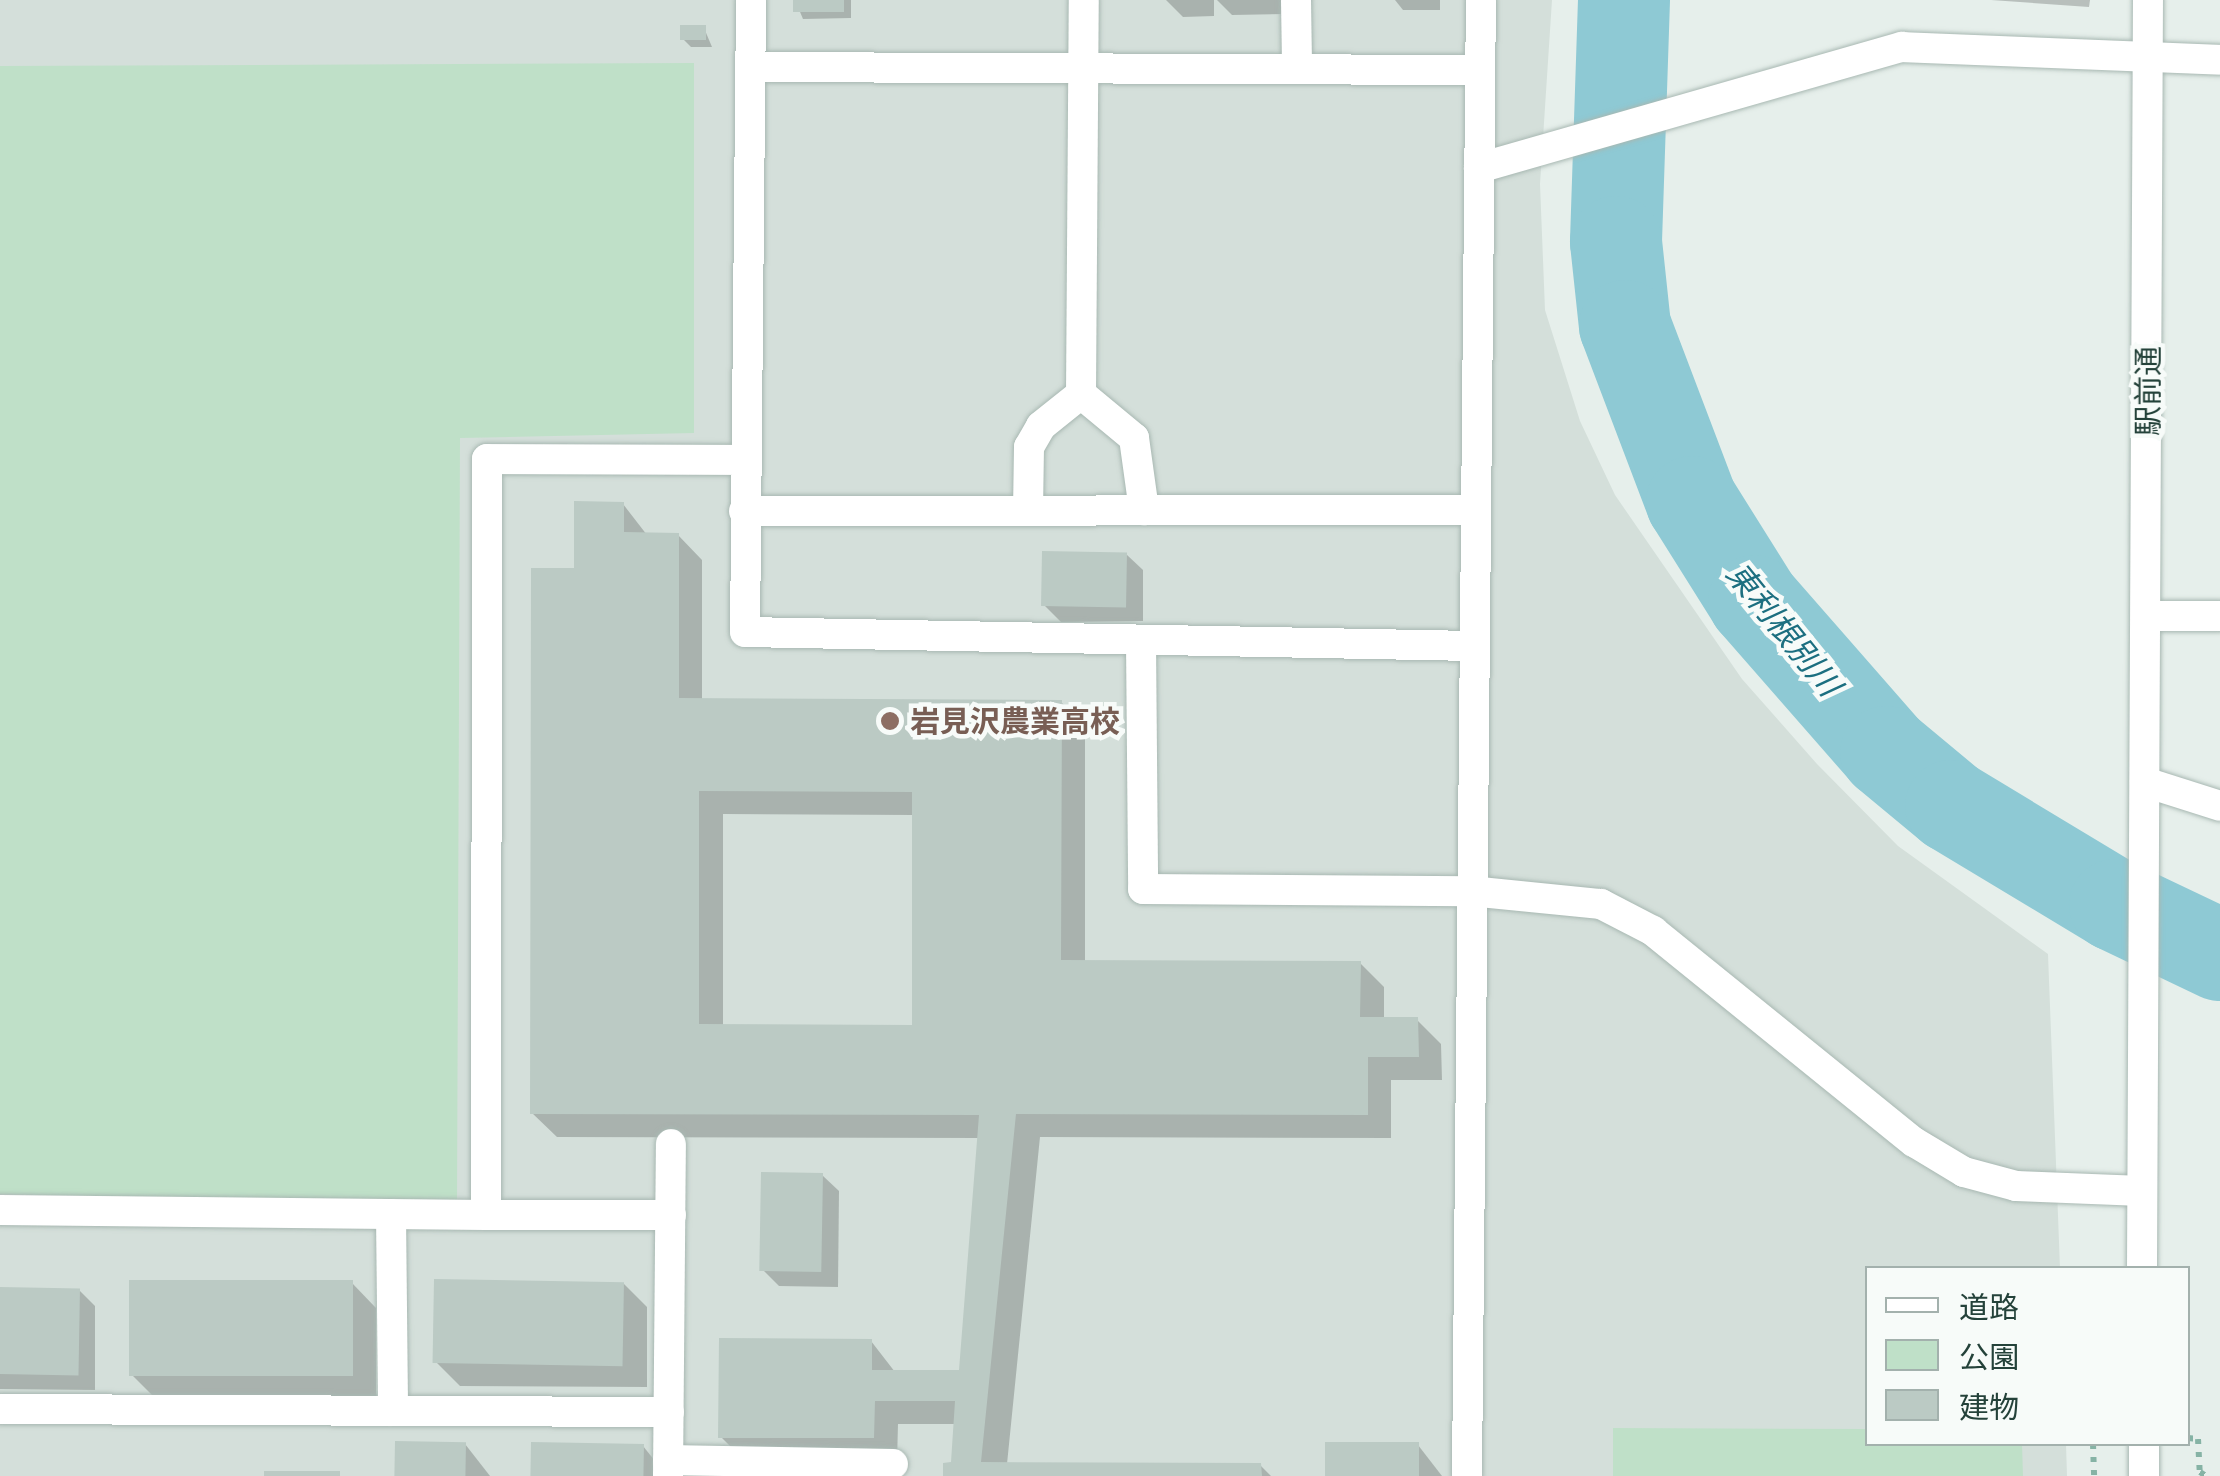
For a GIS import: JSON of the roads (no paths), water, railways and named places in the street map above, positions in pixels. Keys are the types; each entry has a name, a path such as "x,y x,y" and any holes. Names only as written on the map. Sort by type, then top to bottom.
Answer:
{"street":[{"path":"751,0 744,632 1474,646"},
{"path":"1081,394 1084,0"},
{"path":"1296,0 1296,67"},
{"path":"1467,1476 1480,0"},
{"name":"駅前通","path":"2142,1266 2148,0"},
{"path":"1479,168 1902,48 2220,60"},
{"path":"751,67 1480,70"},
{"path":"1081,394 1134,438 1144,510"},
{"path":"1028,511 1029,447 1042,426 1081,394"},
{"path":"486,1215 487,459 744,460"},
{"path":"744,511 1474,510"},
{"path":"2147,616 2220,616"},
{"path":"1141,642 1143,888 1470,891 1572,896 1641,924 1914,1142 1964,1172 2016,1186 2142,1191"},
{"path":"2144,796 2220,806"},
{"path":"671,1144 668,1468 893,1464"},
{"path":"0,1210 671,1216"},
{"path":"391,1214 393,1411"},
{"path":"0,1409 669,1412"},
{"path":"2144,1446 2144,1476"}],"waterway":[{"name":"東利根別川","path":"1624,0 1616,242 1625,326 1692,502 1754,601 1886,752 1951,806 2115,905 2220,955"}],"place":[{"name":"岩見沢農業高校","path":"890,721"}]}
